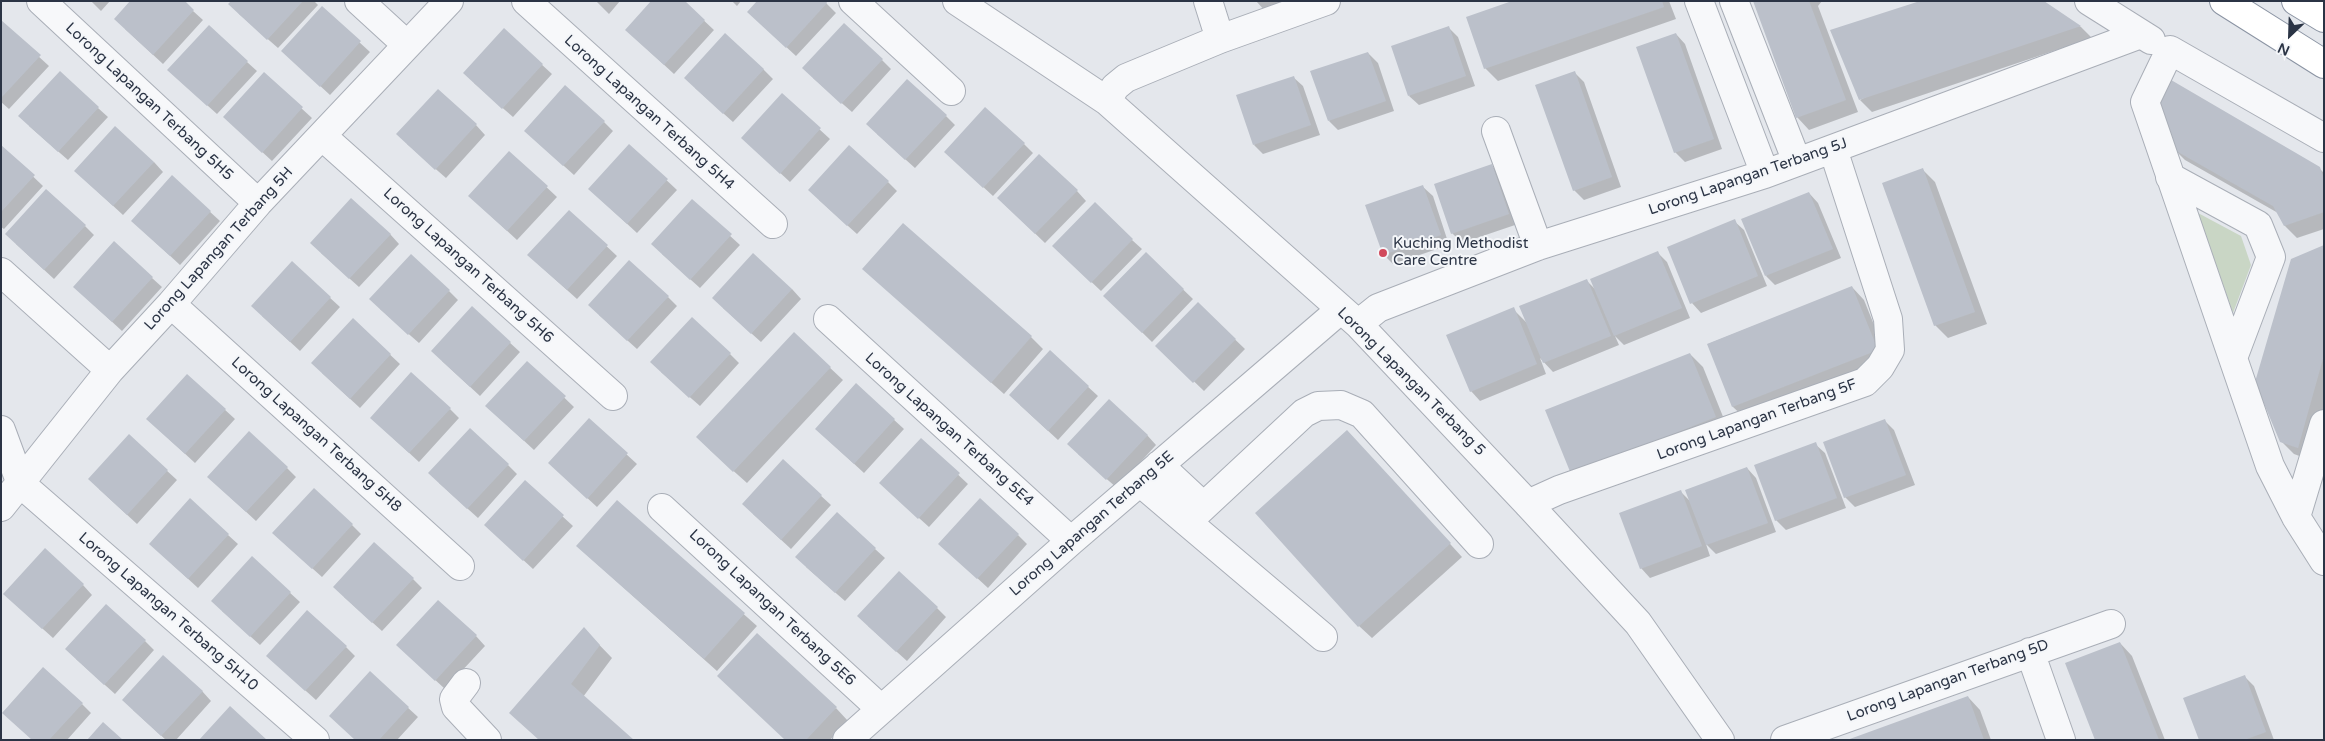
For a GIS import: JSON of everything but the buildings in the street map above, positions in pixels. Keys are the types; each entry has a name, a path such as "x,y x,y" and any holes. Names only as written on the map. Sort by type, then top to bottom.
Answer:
{"highway":[{"path":"2224,1 2324,64"},
{"path":"2296,1 2324,18"}],"street":[{"name":"Lorong Lapangan Terbang 5H5","path":"40,1 258,203"},
{"name":"Lorong Lapangan Terbang 5H","path":"1,507 22,484 110,370 171,304 258,203 449,1"},
{"name":"Lorong Lapangan Terbang 5H4","path":"526,1 773,224"},
{"path":"853,1 951,90"},
{"name":"Lorong Lapangan Terbang 5","path":"957,1 1106,101 1349,317 1528,504 1638,623 1720,740"},
{"path":"1208,1 1220,39"},
{"path":"1106,101 1115,87 1126,78 1220,39 1326,1"},
{"path":"1699,1 1765,174"},
{"path":"1734,1 1797,162"},
{"path":"2089,1 2140,34 2324,138"},
{"path":"368,4 407,45"},
{"name":"Lorong Lapangan Terbang 5J","path":"1349,317 1378,308 1538,246 1765,174 1833,150 2140,34"},
{"path":"2170,50 2145,102 2270,466 2296,518 2324,560"},
{"path":"1496,130 1538,246"},
{"name":"Lorong Lapangan Terbang 5H6","path":"322,136 613,396"},
{"name":"Lorong Lapangan Terbang 5F","path":"1528,504 1559,490 1865,382 1880,367 1890,350 1888,319 1833,150"},
{"path":"2170,177 2258,225 2271,257 2233,358"},
{"path":"1,272 110,370"},
{"name":"Lorong Lapangan Terbang 5H8","path":"171,304 460,566"},
{"name":"Lorong Lapangan Terbang 5E","path":"847,740 1150,473 1349,317"},
{"name":"Lorong Lapangan Terbang 5E4","path":"828,319 1071,541"},
{"path":"1195,514 1304,413 1318,406 1341,405 1362,414 1479,544"},
{"path":"2296,518 2324,424"},
{"path":"1,430 22,484"},
{"path":"1150,473 1323,637"},
{"name":"Lorong Lapangan Terbang 5H10","path":"22,484 315,740"},
{"name":"Lorong Lapangan Terbang 5E6","path":"662,508 881,709"},
{"name":"Lorong Lapangan Terbang 5D","path":"1785,740 2111,624"},
{"path":"2030,652 2061,740"},
{"path":"466,683 454,699 456,706 487,740"}],"green space":[{"path":"2198,213 2241,236 2251,265 2233,313"}],"place":[{"name":"Kuching Methodist Care Centre","path":"1383,253"}]}
